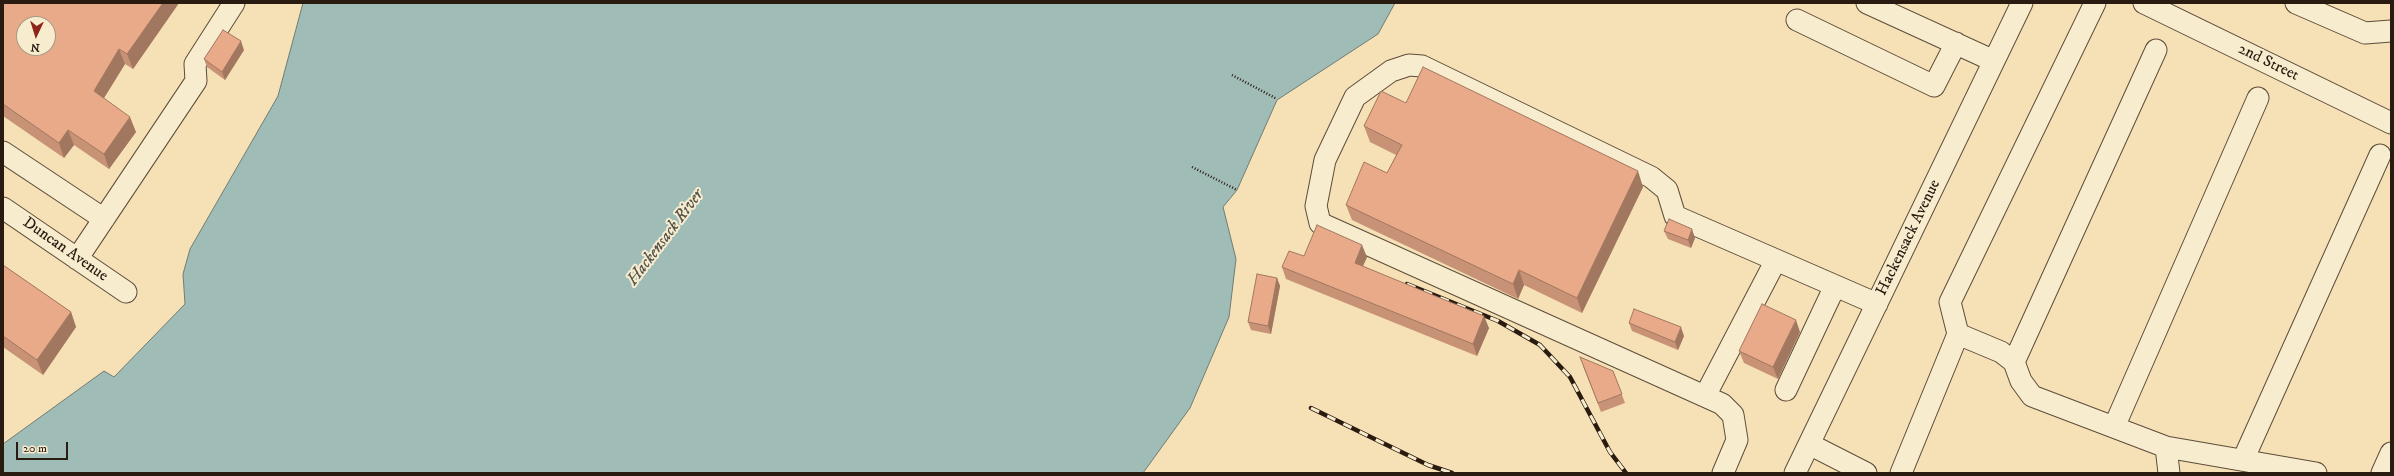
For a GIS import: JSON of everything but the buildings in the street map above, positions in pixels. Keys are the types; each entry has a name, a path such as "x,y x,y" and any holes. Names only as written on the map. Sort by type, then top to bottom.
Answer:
{"street":[{"path":"77,259 196,81 195,64 234,3"},
{"path":"1867,3 1994,61"},
{"name":"Hackensack Avenue","path":"1795,473 2022,3"},
{"path":"1901,473 1958,334 1950,302 2095,3"},
{"name":"2nd Street","path":"2144,3 2391,123"},
{"path":"2296,3 2365,33 2391,32"},
{"path":"1797,20 1934,86 1956,43"},
{"path":"2014,362 2156,50"},
{"path":"1723,473 1737,440 1733,414 1722,404 1320,223 1316,206 1325,160 1355,97 1391,71 1409,65 1422,66 1650,177 1667,190 1675,216 1877,304"},
{"path":"2114,427 2258,98"},
{"path":"3,152 104,219"},
{"path":"2243,460 2380,156"},
{"name":"Duncan Avenue","path":"3,208 126,292"},
{"path":"1704,396 1776,260"},
{"path":"1786,390 1835,286"},
{"path":"1958,334 2001,352 2014,362 2021,381 2032,396 2166,447 2316,473"},
{"path":"1809,444 1866,473"},
{"path":"2166,447 2169,473"},
{"path":"2382,473 2391,453"}],"path":[{"path":"1232,75 1277,100"},
{"path":"1192,167 1237,190"}],"water":[{"name":"Hackensack River","path":"303,3 1395,3 1378,34 1277,100 1237,190 1223,207 1236,259 1229,317 1190,408 1143,473 3,473 3,444 104,371 114,377 185,304 183,274 190,249 278,96"}],"railway":[{"path":"1407,284 1498,321 1540,345 1570,377 1610,452 1626,473"},
{"path":"1311,408 1428,465 1452,473"}]}
